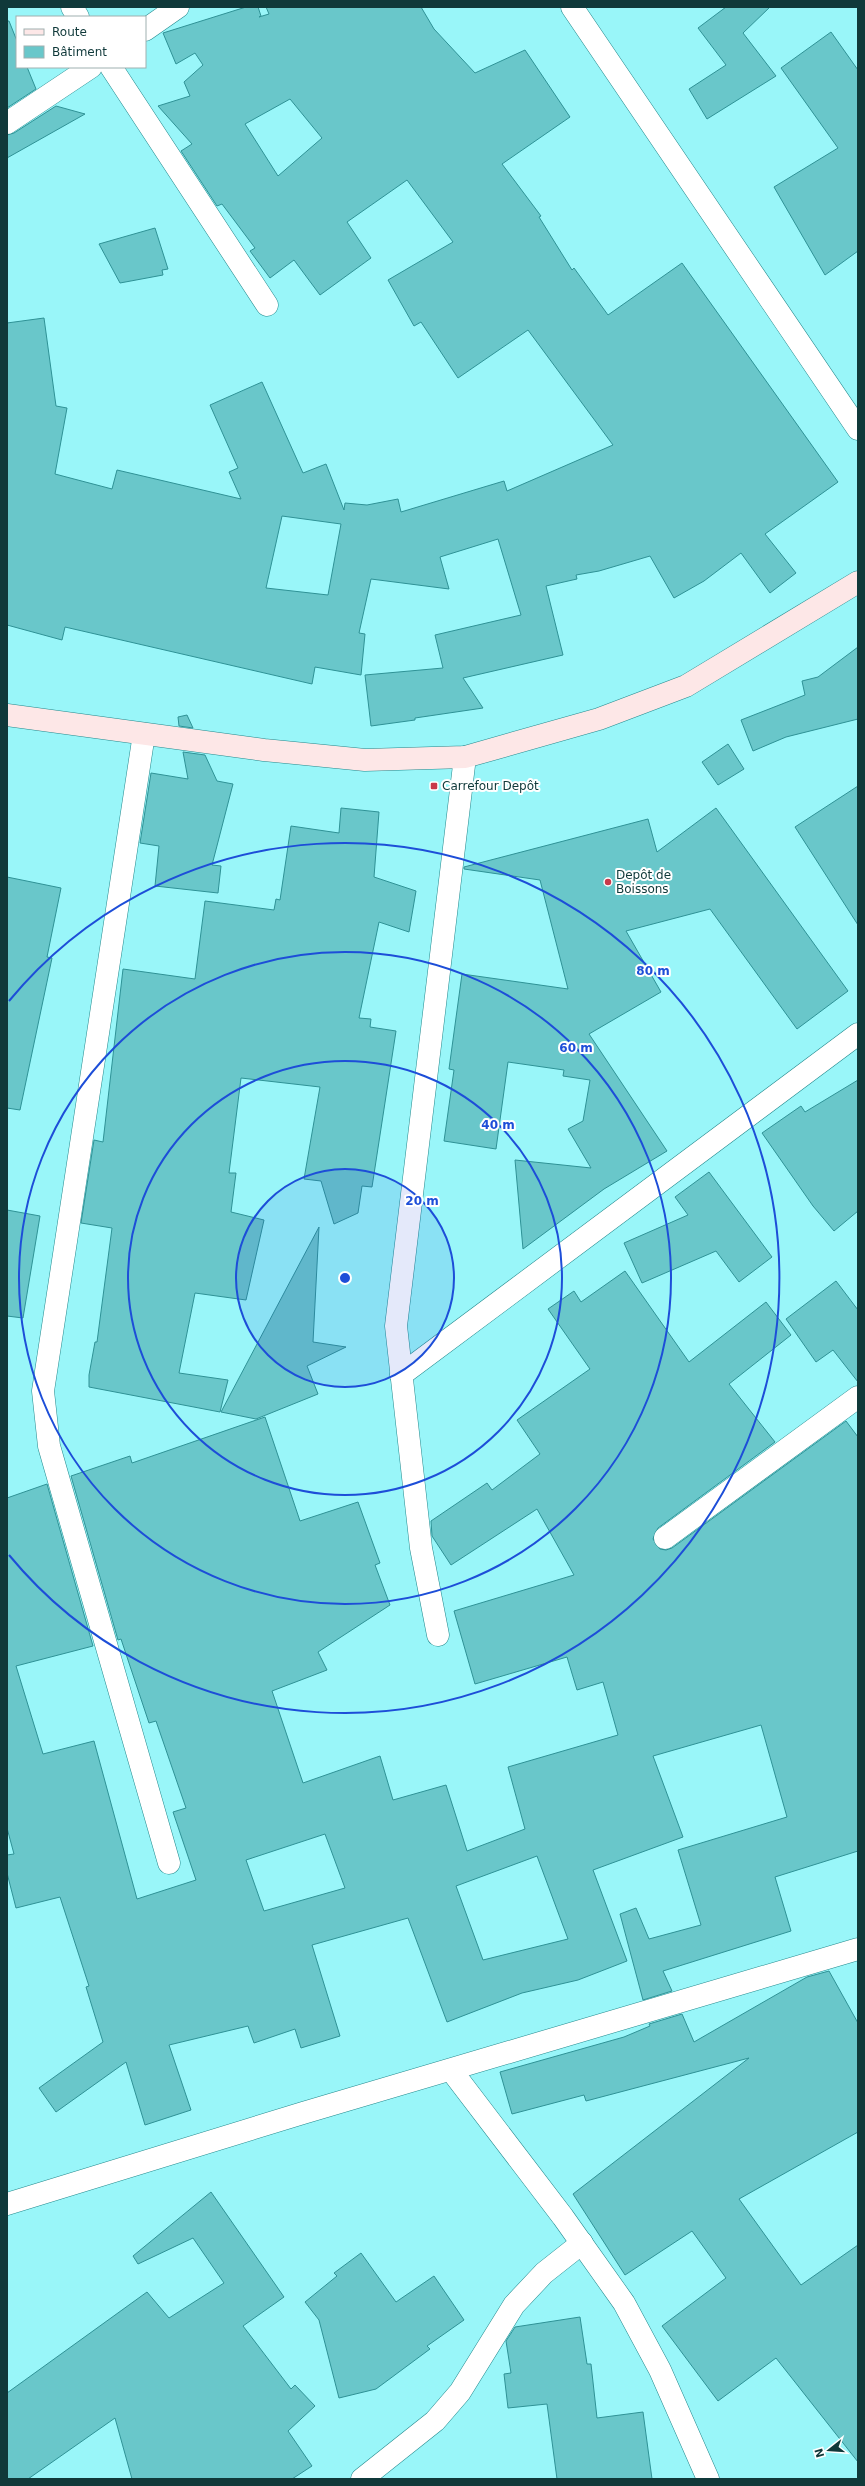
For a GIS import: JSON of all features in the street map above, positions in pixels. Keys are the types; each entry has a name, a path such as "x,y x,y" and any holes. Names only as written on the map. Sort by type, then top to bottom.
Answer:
{"street":[{"path":"72,7 77,16"},
{"path":"146,29 178,7"},
{"path":"572,7 858,429"},
{"path":"7,123 90,68"},
{"path":"112,68 267,305"},
{"path":"7,715 144,734 365,760 465,757 599,719 686,686 858,582"},
{"path":"144,734 43,1391 49,1446 169,1863"},
{"path":"438,1635 421,1548 396,1326 465,757"},
{"path":"401,1375 858,1034"},
{"path":"665,1538 858,1397"},
{"path":"7,2204 858,1949"},
{"path":"451,2070 582,2243 624,2303 656,2363 708,2479"},
{"path":"362,2479 435,2421 460,2392 514,2305 544,2273 582,2243"}],"building":[{"path":"246,7 258,7 261,16 259,17 269,14 266,7 421,7 434,29 475,73 525,50 570,117 502,164 541,216 539,217 572,270 574,268 608,315 682,263 838,482 765,534 796,573 770,593 741,553 704,581 674,598 650,556 599,571 576,575 577,579 546,586 563,655 463,678 483,708 371,726 365,675 443,668 435,635 521,615 498,539 440,557 449,589 371,579 359,633 365,634 361,675 315,667 312,684 65,627 62,640 7,625 7,323 44,318 56,406 67,408 55,474 112,489 117,470 241,499 229,472 238,468 210,405 262,382 303,473 326,464 344,510 345,503 367,505 398,499 401,512 504,481 507,491 613,445 528,330 458,378 421,322 414,326 388,280 453,242 407,180 347,222 371,258 320,295 294,260 270,278 250,251 255,248 222,204 217,206 181,151 192,144 158,106 190,96 184,82 203,65 195,53 176,64 163,33","holes":["290,99 322,138 278,176 245,124","282,516 341,524 328,595 266,588"]},
{"path":"726,7 770,7 743,33 776,76 707,119 689,89 726,65 698,28"},
{"path":"7,21 9,21 16,38 16,68 27,68 36,89 7,108"},
{"path":"831,32 858,70 858,251 825,275 774,187 838,148 781,68"},
{"path":"56,106 85,114 7,158 7,135 14,133"},
{"path":"155,228 168,269 162,270 163,275 120,283 99,244"},
{"path":"858,647 858,719 786,737 753,751 741,720 805,695 802,681 818,677"},
{"path":"187,715 193,728 179,726 178,717"},
{"path":"728,744 744,769 718,785 702,762"},
{"path":"183,752 205,755 217,781 233,784 212,865 221,866 218,893 155,886 159,846 140,843 151,773 188,779"},
{"path":"858,786 858,925 795,827"},
{"path":"341,808 379,812 374,877 416,891 409,932 379,922 359,1018 371,1019 370,1027 396,1031 372,1187 362,1186 358,1213 334,1224 321,1181 304,1179 320,1087 241,1078 229,1173 236,1173 231,1212 264,1220 246,1300 195,1293 179,1373 228,1380 220,1412 89,1387 89,1375 95,1342 97,1342 112,1228 81,1223 94,1140 103,1142 123,969 195,979 205,901 274,910 276,899 280,900 291,826 339,833"},
{"path":"716,808 848,991 797,1029 710,909 626,931 661,992 589,1034 667,1151 604,1189 523,1249 515,1160 591,1168 568,1129 583,1121 590,1080 563,1076 564,1070 508,1062 496,1149 444,1141 454,1070 449,1069 462,974 568,989 540,880 464,869 464,867 648,819 657,852"},
{"path":"7,877 61,888 47,957 52,958 20,1110 7,1108"},
{"path":"858,1080 858,1211 834,1231 813,1206 762,1133 801,1106 805,1112"},
{"path":"709,1172 772,1257 739,1282 716,1251 642,1283 624,1243 688,1215 675,1197"},
{"path":"7,1210 40,1216 23,1318 7,1316"},
{"path":"319,1227 313,1342 346,1347 307,1366 318,1394 256,1419 221,1412"},
{"path":"625,1271 689,1362 766,1302 791,1335 729,1384 775,1442 658,1528 653,1539 660,1549 666,1550 672,1548 846,1421 858,1437 858,1851 775,1877 791,1931 663,1971 672,1991 643,2000 620,1914 636,1908 649,1939 701,1925 678,1850 787,1817 761,1725 653,1756 683,1837 593,1870 627,1961 578,1980 522,1993 447,2022 408,1918 312,1945 340,2036 301,2048 295,2029 254,2043 248,2026 169,2045 191,2110 145,2125 126,2062 56,2112 39,2088 103,2042 86,1987 89,1986 60,1897 16,1908 7,1873 7,1855 14,1854 7,1828 7,1498 47,1484 93,1646 16,1666 43,1754 94,1741 137,1899 196,1880 173,1812 186,1808 156,1721 149,1723 121,1639 118,1640 71,1476 130,1456 132,1463 265,1417 300,1521 358,1502 380,1563 375,1565 390,1605 318,1652 327,1670 272,1691 303,1783 380,1756 393,1800 446,1785 467,1851 525,1829 508,1767 618,1735 603,1682 577,1690 567,1657 475,1684 454,1611 574,1575 537,1509 451,1565 432,1536 431,1521 487,1483 492,1490 540,1454 517,1420 590,1369 548,1309 574,1291 581,1302","holes":["325,1834 345,1888 264,1911 246,1860","537,1856 568,1939 483,1960 456,1886"]},
{"path":"836,1281 858,1310 858,1382 833,1350 816,1362 786,1319"},
{"path":"829,1971 858,2023 858,2132 739,2199 801,2285 858,2245 858,2462 776,2358 718,2401 662,2326 726,2278 692,2231 625,2275 573,2194 749,2058 586,2101 584,2095 512,2114 500,2072 624,2037 650,2026 649,2024 682,2014 694,2042 807,1977"},
{"path":"211,2192 284,2297 243,2326 291,2389 295,2385 315,2406 288,2431 312,2466 292,2479 132,2479 115,2418 28,2479 7,2479 7,2393 147,2292 169,2318 224,2283 193,2238 138,2264 133,2256"},
{"path":"361,2253 396,2302 434,2276 464,2320 427,2346 430,2349 376,2389 339,2398 319,2320 305,2302 337,2276 334,2273"},
{"path":"580,2317 587,2364 591,2364 597,2418 643,2412 652,2479 557,2479 547,2404 508,2408 504,2374 511,2373 506,2341 515,2327"}],"place":[{"name":"Carrefour Depôt","path":"434,786"},
{"name":"Depôt de Boissons","path":"608,882"}]}
